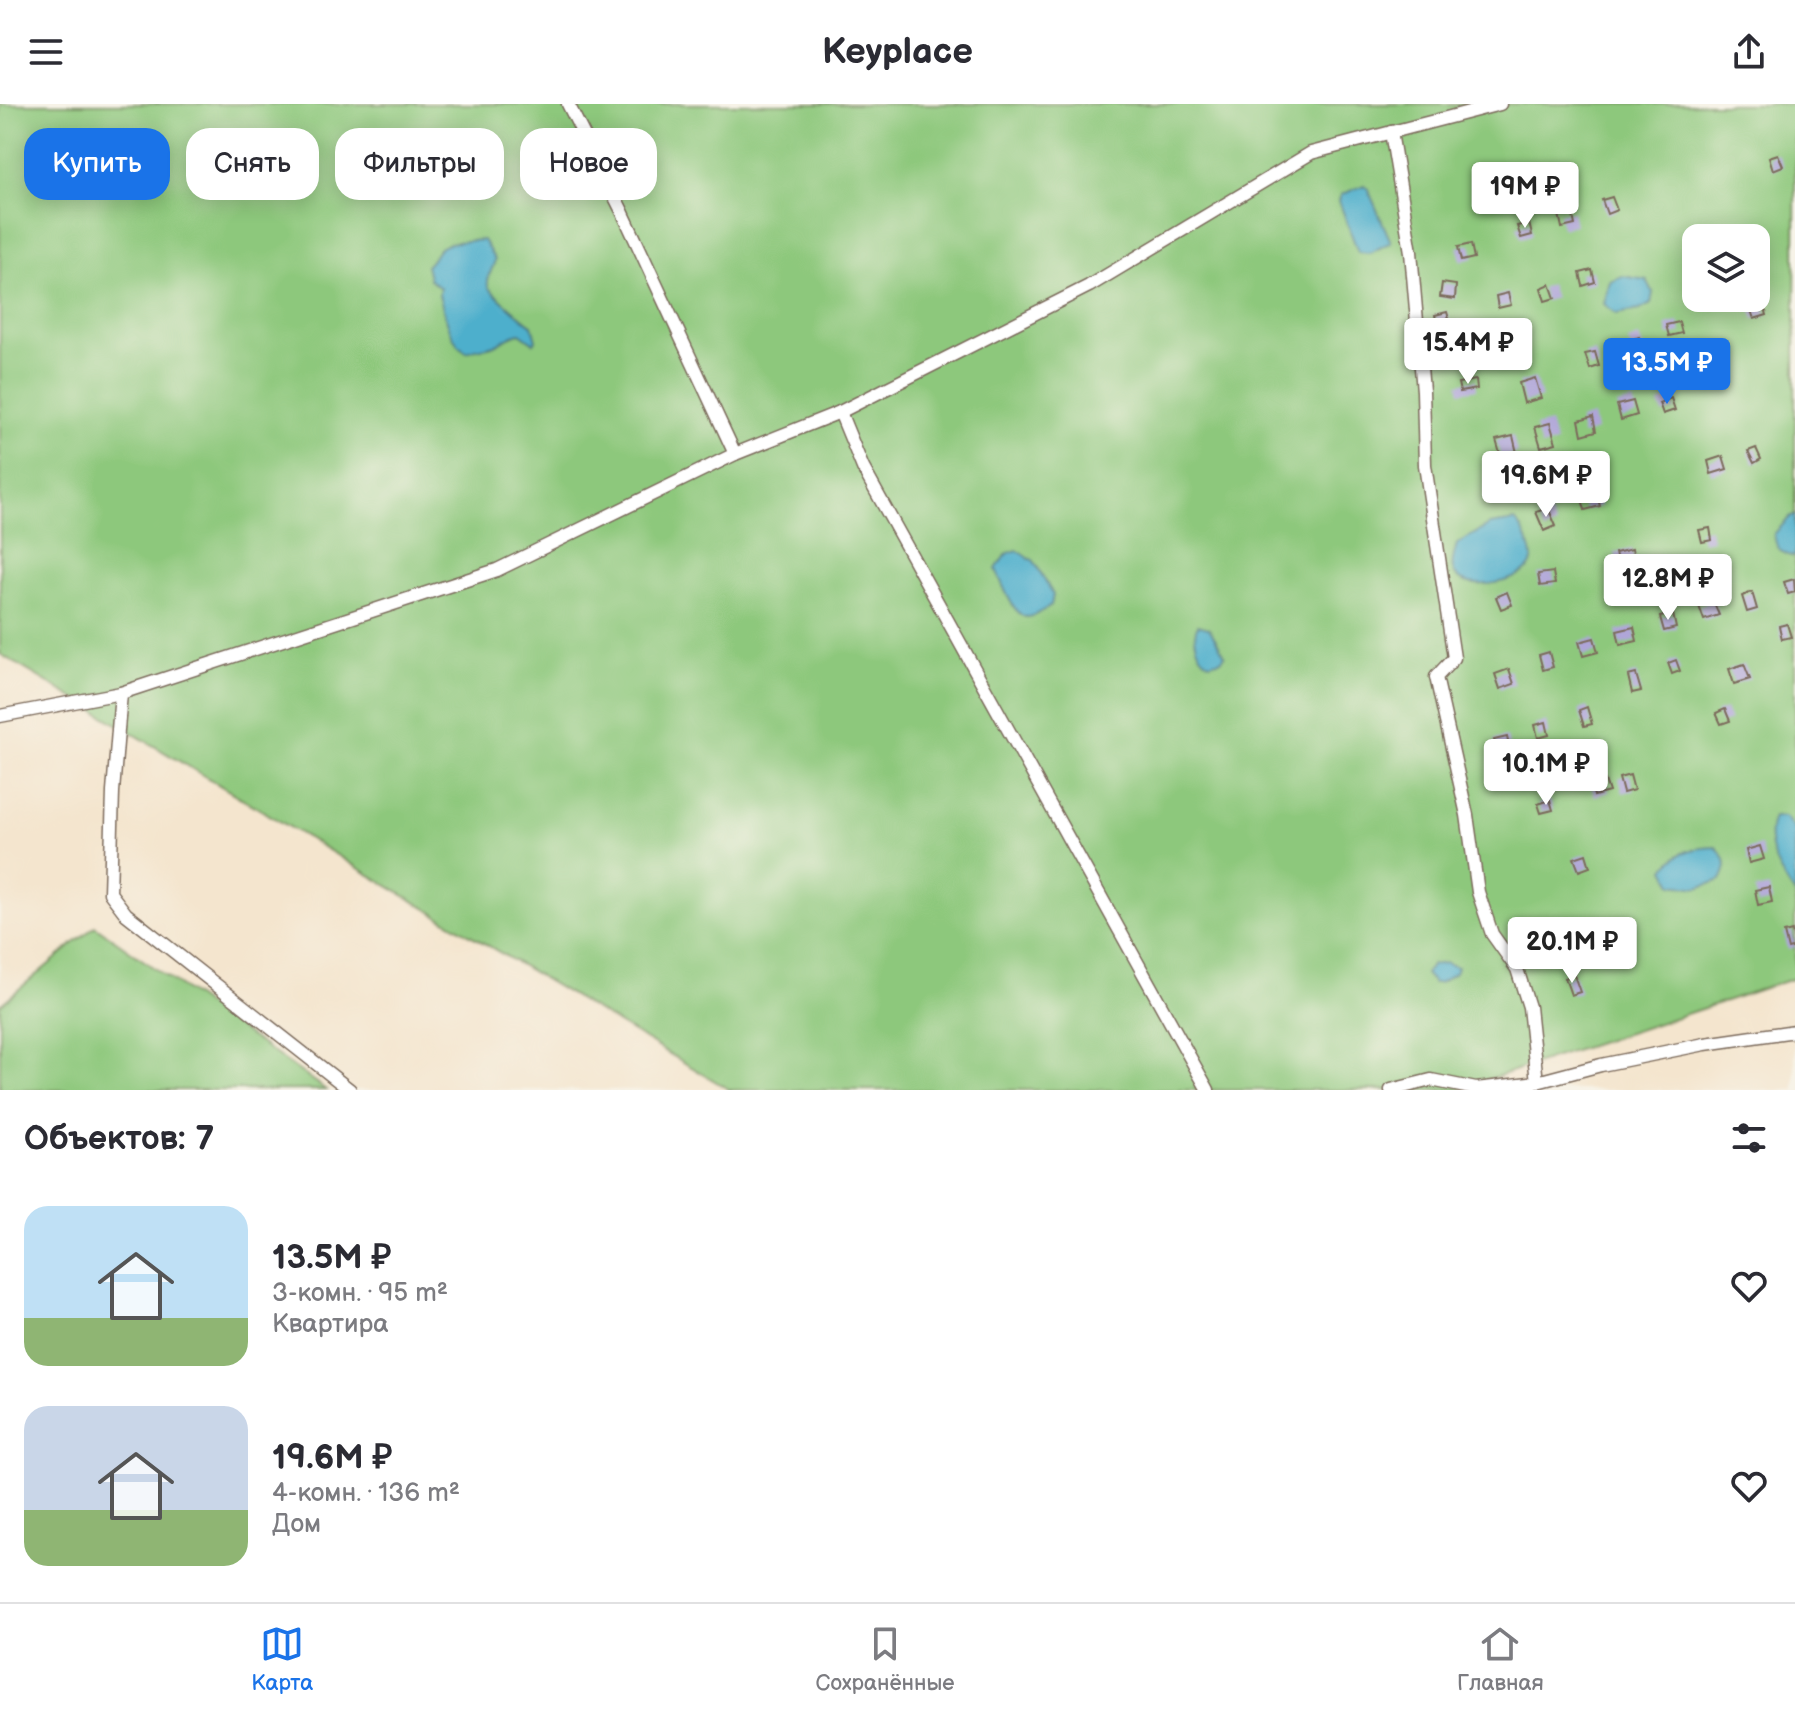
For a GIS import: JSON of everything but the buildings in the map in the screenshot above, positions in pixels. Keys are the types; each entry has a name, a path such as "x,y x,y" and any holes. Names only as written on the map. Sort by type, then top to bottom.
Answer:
{"street":[{"path":"568,104 622,211 735,454"},
{"path":"0,716 121,693 497,570 735,454 840,412 1089,286 1311,153 1500,104"},
{"path":"1391,132 1411,252 1423,391 1425,465 1454,658 1436,677 1467,815 1478,892 1492,934 1517,969 1529,1007 1537,1082"},
{"path":"840,412 863,468 1208,1090"},
{"path":"121,693 113,792 110,893 126,914 350,1090"},
{"path":"1391,1090 1431,1080 1476,1089 1537,1082 1601,1065 1705,1044 1795,1031"}],"green space":[{"path":"0,104 1795,104 1795,978 1456,1090 730,1090 0,654"},
{"path":"95,926 326,1090 0,1090 0,1005"}],"water":[{"path":"1364,185 1391,242 1370,253 1358,252 1339,201 1341,195"},
{"path":"483,240 495,260 488,286 532,325 534,343 520,333 491,346 467,352 452,335 439,295 440,288 430,280 426,266 447,244"},
{"path":"1622,276 1647,280 1653,292 1651,304 1640,310 1616,314 1604,304 1610,281"},
{"path":"1791,516 1795,516 1795,557 1780,550 1774,534"},
{"path":"1515,521 1523,530 1531,551 1532,561 1528,569 1507,580 1493,583 1467,583 1458,578 1453,569 1457,544 1490,525"},
{"path":"1017,550 1034,561 1053,595 1051,606 1030,617 1017,611 996,569 1006,554"},
{"path":"1198,625 1209,628 1225,655 1221,660 1209,663 1202,656 1196,640"},
{"path":"1773,817 1785,817 1795,830 1795,895 1771,848"},
{"path":"1716,847 1726,862 1721,880 1698,888 1673,884 1665,869 1675,858 1694,849"},
{"path":"1445,963 1457,967 1455,973 1439,983 1433,983 1425,974 1432,965"}]}
